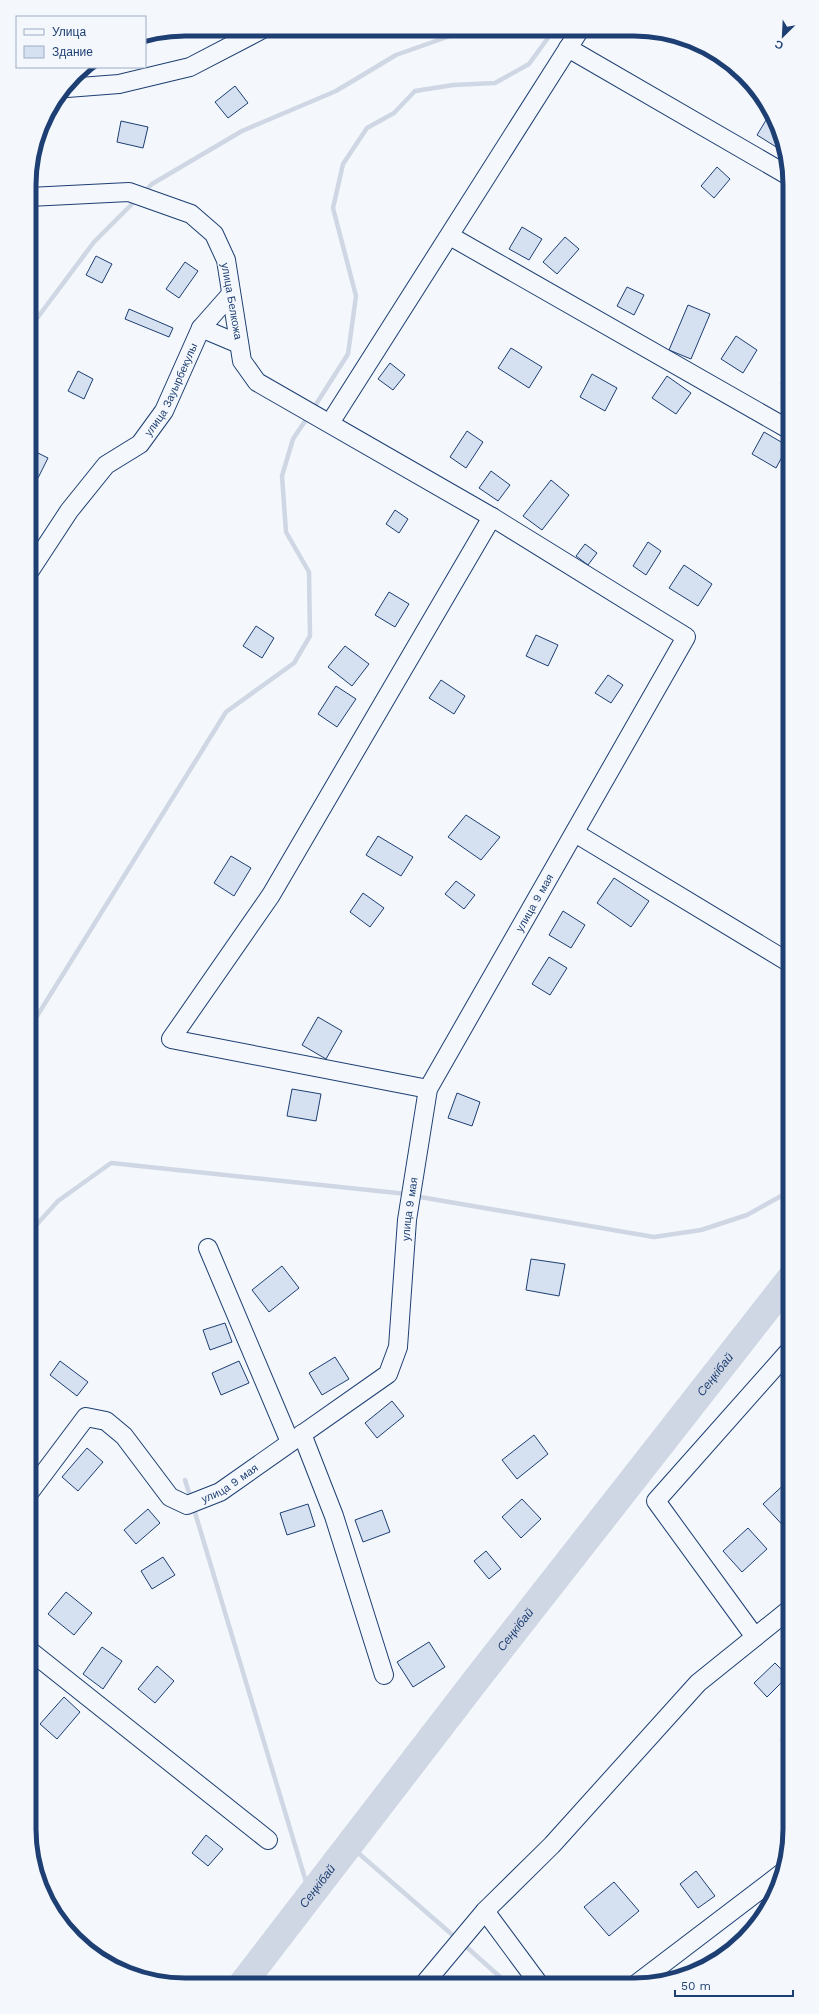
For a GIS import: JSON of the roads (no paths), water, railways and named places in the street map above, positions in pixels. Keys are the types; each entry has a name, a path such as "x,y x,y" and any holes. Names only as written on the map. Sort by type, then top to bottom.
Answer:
{"street":[{"path":"73,88 119,84 190,67 251,36"},
{"path":"330,423 576,36"},
{"path":"568,48 783,172"},
{"name":"улица Белкожа","path":"36,197 129,192 191,214 214,234 226,260 242,361 258,382 492,517 686,637"},
{"path":"450,236 783,426"},
{"name":"улица Зауырбекулы","path":"36,561 69,511 106,465 140,444 164,411 201,328 231,294"},
{"path":"201,328 239,344"},
{"path":"428,1089 172,1039 271,895 492,517"},
{"name":"улица 9 мая","path":"36,1484 86,1417 106,1421 124,1436 170,1496 187,1505 220,1492 388,1374 398,1346 407,1220 428,1089 576,833 686,637"},
{"path":"576,833 783,959"},
{"path":"208,1248 296,1438 334,1516 384,1675"},
{"path":"755,1637 656,1501 783,1358"},
{"path":"429,1978 485,1911 552,1845 698,1683 783,1615"},
{"path":"36,1656 268,1840"},
{"path":"644,1978 774,1879"},
{"path":"485,1911 535,1978"}],"waterway":[{"path":"144,192 152,184 242,131 336,91 396,55 450,36"},
{"path":"313,409 348,354 356,296 333,208 343,164 367,128 394,113 415,91 453,85 495,83 529,64 549,36"},
{"path":"36,320 94,242 137,199"},
{"path":"36,1018 226,712 294,663 310,636 309,572 286,532 282,476 293,439 309,415"},
{"path":"36,1225 58,1201 111,1163 407,1194"},
{"path":"414,1196 654,1237 701,1230 747,1215 783,1195"},
{"name":"Сеңкібай","path":"247,1978 476,1680 783,1288"},
{"path":"185,1480 191,1499"},
{"path":"193,1506 310,1895"},
{"path":"349,1845 456,1938"},
{"path":"462,1943 501,1978"}]}
